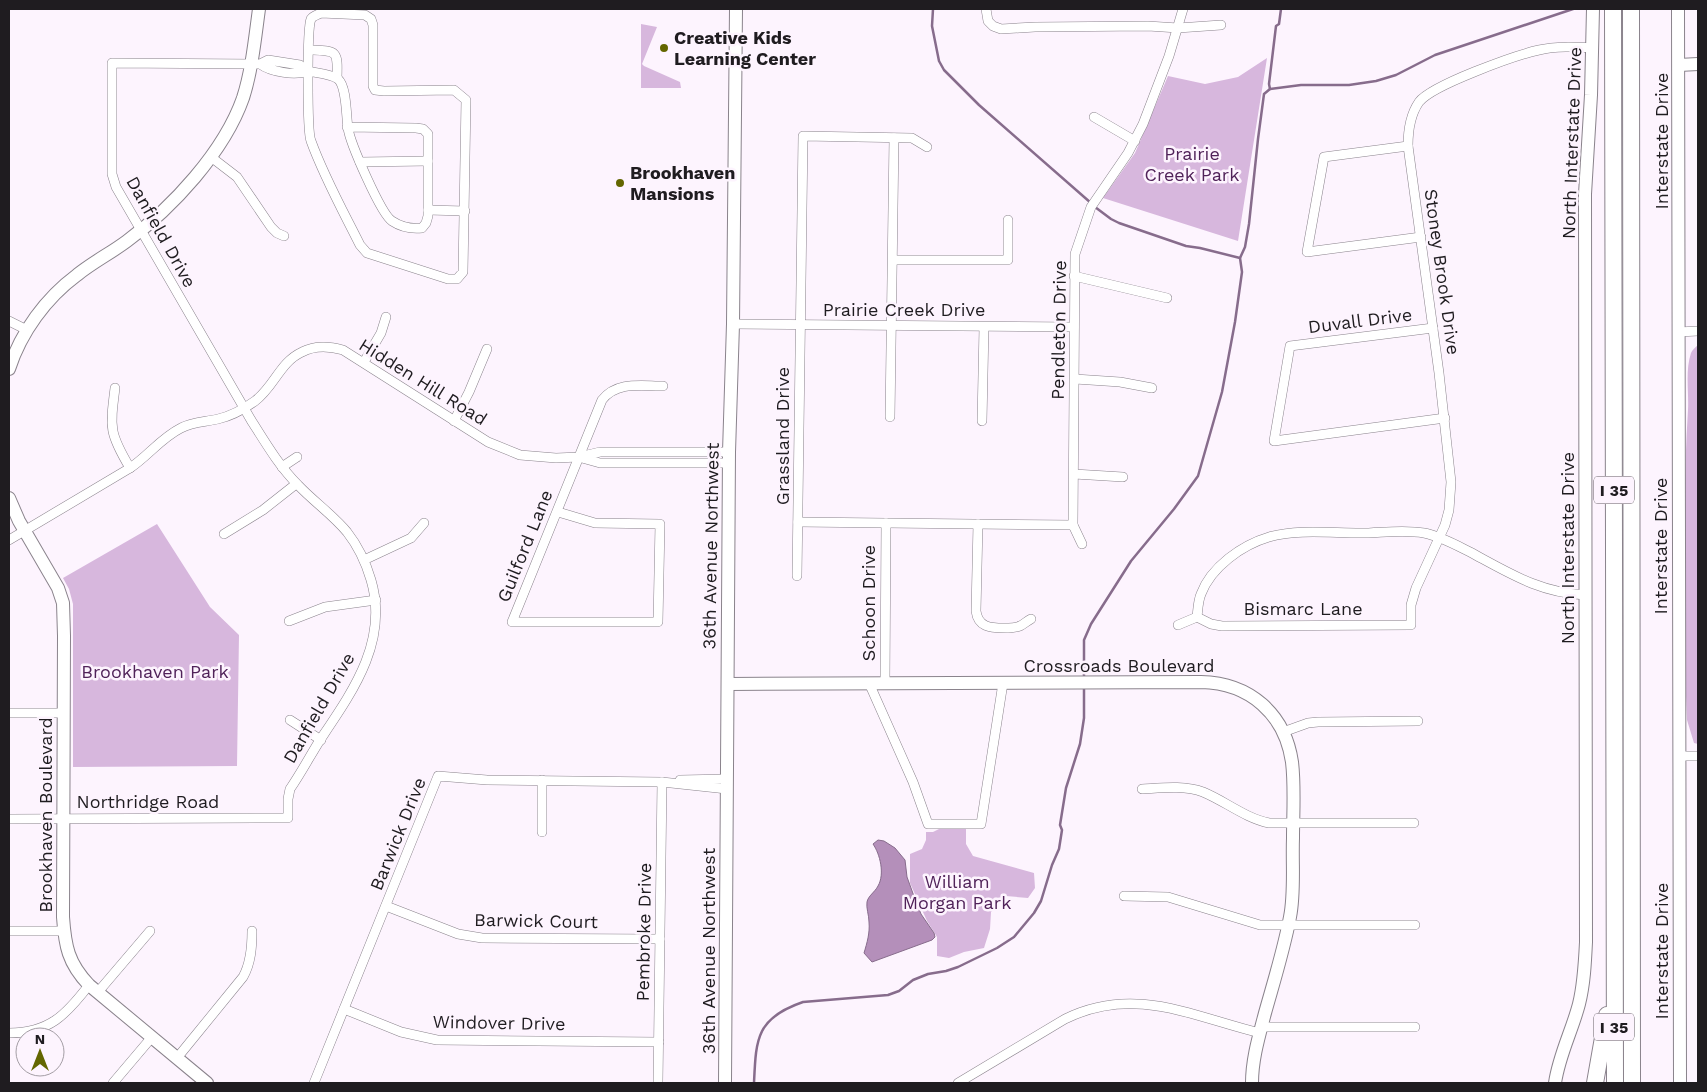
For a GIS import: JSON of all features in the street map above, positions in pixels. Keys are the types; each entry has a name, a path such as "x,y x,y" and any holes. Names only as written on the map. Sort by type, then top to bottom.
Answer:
{"highway":[{"name":"I 35","path":"1613,9 1614,1083"},
{"name":"I 35","path":"1631,9 1632,1083"},
{"path":"1595,1083 1614,970"}],"street":[{"path":"9,369 27,330 44,306 65,284 88,266 128,241 168,206 211,156 235,116 255,64 258,9"},
{"name":"36th Avenue Northwest","path":"725,1083 729,457 733,324 736,9"},
{"path":"986,9 988,21 994,26 1001,28 1148,26 1178,28 1221,25"},
{"name":"Pendleton Drive","path":"1073,525 1075,254 1093,203 1135,141 1152,103 1183,9"},
{"name":"North Interstate Drive","path":"1555,1083 1560,1058 1579,1005 1585,965 1586,942 1585,194 1593,48 1593,9"},
{"name":"Interstate Drive","path":"1678,9 1680,1083"},
{"path":"321,13 365,15 371,19 373,25 373,86 375,90 454,90 466,100 463,272 457,279 448,279 367,253 360,245 310,139 308,71 311,19 314,16 321,13"},
{"name":"Stoney Brook Drive","path":"1410,625 1416,588 1445,525 1449,510 1451,482 1445,418 1408,146 1409,128 1414,111 1423,97 1440,87 1538,50 1593,48"},
{"path":"310,50 329,51 336,55 338,59 337,78 340,82 346,105 347,127 352,145 390,220 399,225 414,229 422,228 426,223 428,210 428,134 423,129 347,127"},
{"name":"Danfield Drive","path":"255,64 112,63 112,174 116,187 244,407 282,467 296,484 347,532 369,571 376,600 375,634 365,666 290,789 288,818"},
{"path":"255,64 266,69 299,75 308,71 337,78"},
{"path":"1679,64 1698,64"},
{"path":"1094,117 1135,141"},
{"name":"Grassland Drive","path":"894,138 803,136 798,522 1073,525"},
{"path":"890,417 894,138 912,138 927,146"},
{"path":"1408,146 1324,157 1307,252 1421,237"},
{"path":"211,156 237,177 271,227 276,233 284,236"},
{"path":"360,162 428,161"},
{"path":"428,210 465,211"},
{"path":"893,260 1008,260 1008,220"},
{"path":"1074,276 1167,298"},
{"path":"364,362 381,333 386,317"},
{"path":"9,320 27,330"},
{"name":"Prairie Creek Drive","path":"733,324 1074,327"},
{"path":"982,421 984,327"},
{"name":"Duvall Drive","path":"1433,328 1290,346 1274,441 1445,418"},
{"path":"1678,332 1698,331"},
{"name":"Hidden Hill Road","path":"9,540 143,460 167,436 181,428 236,413 256,400 267,389 286,362 304,350 318,347 342,350 364,362 496,447 510,452 535,457 579,457 600,463 729,457"},
{"path":"454,421 470,392 487,349"},
{"path":"1075,379 1120,382 1152,388"},
{"name":"Guilford Lane","path":"558,512 579,520 595,523 660,524 658,622 512,622 602,400 607,394 624,386 663,386"},
{"path":"115,388 111,420 112,433 118,448 130,468"},
{"path":"282,467 297,457"},
{"path":"1074,474 1123,477"},
{"path":"224,534 263,510 296,484"},
{"name":"Brookhaven Boulevard","path":"9,498 25,530 53,577 58,588 64,615 64,931 67,950 80,976 207,1083"},
{"path":"797,576 798,522"},
{"path":"364,560 411,538 424,523"},
{"name":"Schoon Drive","path":"885,683 886,523"},
{"path":"978,524 976,611 978,619 983,626 994,628 1013,628 1031,619"},
{"path":"1073,525 1082,544"},
{"path":"1178,625 1197,616 1200,595 1212,576 1239,552 1269,537 1300,533 1424,533 1451,543 1537,586 1564,594 1586,595"},
{"path":"289,621 324,607 376,600"},
{"name":"Bismarc Lane","path":"1197,616 1211,624 1222,626 1410,625"},
{"name":"Crossroads Boulevard","path":"728,684 1202,682 1238,688 1255,698 1273,716 1283,732 1293,768 1293,890 1288,926 1254,1060 1252,1083"},
{"path":"869,684 913,782 928,824 981,824 1003,683"},
{"path":"9,713 64,713"},
{"path":"290,720 321,740"},
{"path":"1283,732 1308,723 1318,722 1418,721"},
{"path":"1679,756 1698,756"},
{"name":"Barwick Drive","path":"314,1083 438,776 486,780 727,784"},
{"path":"542,780 542,832"},
{"name":"Pembroke Drive","path":"658,1083 662,782"},
{"path":"1142,789 1176,788 1196,790 1212,796 1258,820 1276,824 1414,824"},
{"name":"Northridge Road","path":"9,819 288,818"},
{"path":"1124,896 1168,897 1254,924 1288,926 1415,925"},
{"name":"Barwick Court","path":"386,906 446,930 466,936 482,938 660,940"},
{"path":"9,931 64,931"},
{"path":"9,1033 30,1032 48,1026 94,989 150,931"},
{"path":"177,1058 243,978 248,966 252,946 252,931"},
{"path":"958,1083 1065,1019 1086,1010 1110,1004 1151,1004 1261,1030 1415,1027"},
{"name":"Windover Drive","path":"344,1009 401,1032 437,1040 659,1042"},
{"path":"113,1083 152,1037"}],"green space":[{"path":"641,24 657,27 642,64 680,82 681,88 641,88"},
{"name":"Prairie Creek Park","path":"1267,58 1238,241 1103,198 1135,153 1168,76 1205,84 1238,77"},
{"path":"1698,345 1698,744 1694,743 1687,720 1684,553 1688,367 1691,352"},
{"name":"Brookhaven Park","path":"157,524 210,607 239,635 237,766 73,767 73,604 69,589 63,578"},
{"name":"William Morgan Park","path":"941,828 966,828 966,844 973,856 1034,873 1035,888 1028,898 1006,896 991,912 990,929 984,948 964,952 949,958 937,956 937,937 927,921 910,883 910,854 922,849 926,840 926,832 933,832"}],"shaded area":[{"path":"878,840 884,841 895,848 905,860 907,877 915,899 921,914 935,937 932,940 872,962 864,953 869,930 867,902 878,886 881,876 880,859 873,844"}],"waterway":[{"path":"933,9 932,26 939,61 944,70 979,105 1091,203"},
{"path":"1270,89 1276,26 1279,24 1281,9"},
{"path":"1084,679 1084,640 1091,624 1131,561 1174,509 1198,476 1222,392 1235,322 1242,272 1240,258 1245,247 1249,224 1264,94 1270,89 1301,85 1349,85 1376,81 1396,75 1435,55 1573,9"},
{"path":"1095,207 1119,223 1186,246 1240,258"},
{"path":"754,1083 756,1054 762,1032 767,1023 787,1008 803,1002 888,995 899,991 913,980 928,974 958,967 997,948 1014,937 1034,913 1041,901 1059,849 1062,830 1060,825 1066,788 1080,744 1084,718 1084,687"}],"place":[{"name":"Creative Kids Learning Center","path":"664,48"},
{"name":"Brookhaven Mansions","path":"620,183"}]}
